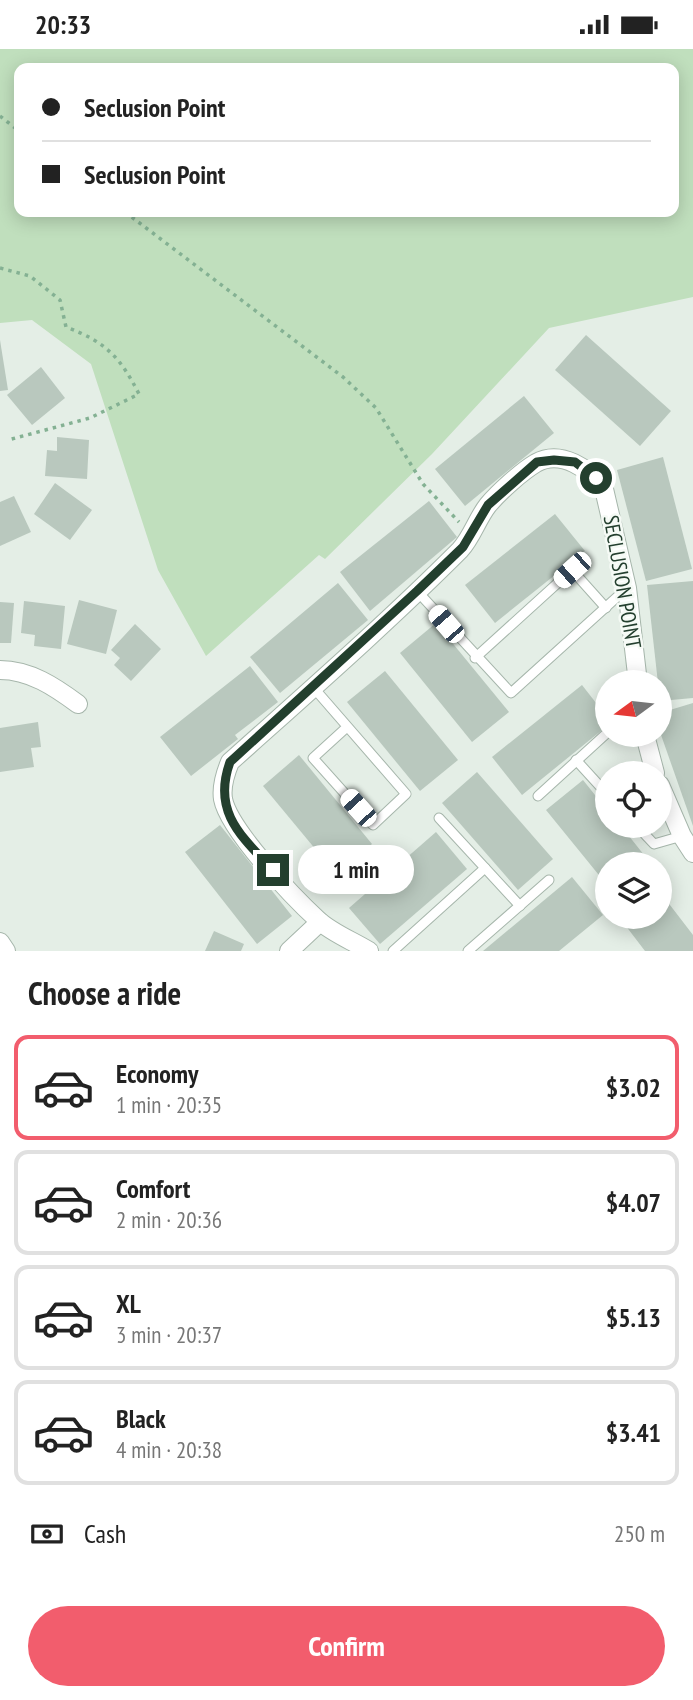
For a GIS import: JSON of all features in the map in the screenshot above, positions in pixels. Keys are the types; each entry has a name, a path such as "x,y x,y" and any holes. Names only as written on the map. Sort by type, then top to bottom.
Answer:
{"street":[{"name":"SECLUSION POINT","path":"369,951 320,922 241,835 229,816 223,798 223,781 230,762 463,547 488,505 537,462 575,462 596,478 604,489 627,588 636,670"},
{"path":"0,670 50,683 78,704"},
{"path":"672,813 693,853"},
{"path":"289,951 320,922"},
{"path":"0,942 6,951"}],"lane":[{"path":"475,657 572,570 606,608"},
{"path":"417,591 475,657 512,693 627,588"},
{"path":"313,687 406,794 373,825 313,758 347,727"},
{"path":"538,796 595,743"},
{"path":"576,760 595,781"},
{"path":"439,818 520,906"},
{"path":"648,838 654,844 682,836"},
{"path":"393,951 485,868"},
{"path":"468,951 549,880"}],"path":[{"path":"0,116 14,127"},
{"path":"132,217 343,377 376,408 423,484 471,534"},
{"path":"0,268 30,276 60,300 66,327 91,337 121,361 139,394 90,418 8,440"}],"green space":[{"path":"0,49 693,49 693,297 549,328 432,454 325,559 319,555 206,656 158,570 91,364 32,320 0,323"}],"building":[{"path":"586,335 671,411 640,446 555,370"},
{"path":"0,340 8,390 0,391"},
{"path":"41,367 65,398 32,425 7,395"},
{"path":"524,396 554,433 465,506 435,469"},
{"path":"57,437 89,440 87,479 45,476 47,450 57,451"},
{"path":"663,457 692,569 646,581 617,470"},
{"path":"55,483 92,510 70,540 34,514"},
{"path":"14,496 31,532 0,546 0,502"},
{"path":"429,501 457,537 370,611 340,572"},
{"path":"555,514 585,551 495,623 465,585"},
{"path":"693,581 693,698 672,700 672,670 657,670 647,585"},
{"path":"338,583 368,620 280,693 250,657"},
{"path":"79,600 117,610 106,654 67,644"},
{"path":"24,601 65,606 61,649 34,646 35,635 21,633"},
{"path":"0,602 14,603 11,643 0,643"},
{"path":"436,623 509,712 472,742 400,653"},
{"path":"135,624 161,649 131,681 114,665 120,658 111,650"},
{"path":"250,666 278,702 235,735 238,739 191,776 160,737"},
{"path":"385,671 458,760 420,791 347,702"},
{"path":"582,685 595,702 595,736 522,795 492,757"},
{"path":"693,703 693,826 665,747 672,747 672,709"},
{"path":"38,722 41,747 31,748 34,767 0,772 0,728"},
{"path":"299,755 372,844 336,874 263,786"},
{"path":"477,772 553,859 518,890 442,803"},
{"path":"583,780 595,795 595,838 631,838 642,852 595,852 595,870 546,810"},
{"path":"220,825 292,916 257,944 185,852"},
{"path":"436,832 467,869 380,944 349,908"},
{"path":"572,877 595,905 595,922 559,951 483,951"},
{"path":"672,908 693,935 693,951 645,951 628,929 672,929"},
{"path":"214,931 244,944 241,951 205,951"}],"route":[{"path":"273,870 241,835 229,816 223,798 223,781 230,762 463,547 488,505 537,462 575,462 596,478"}]}
